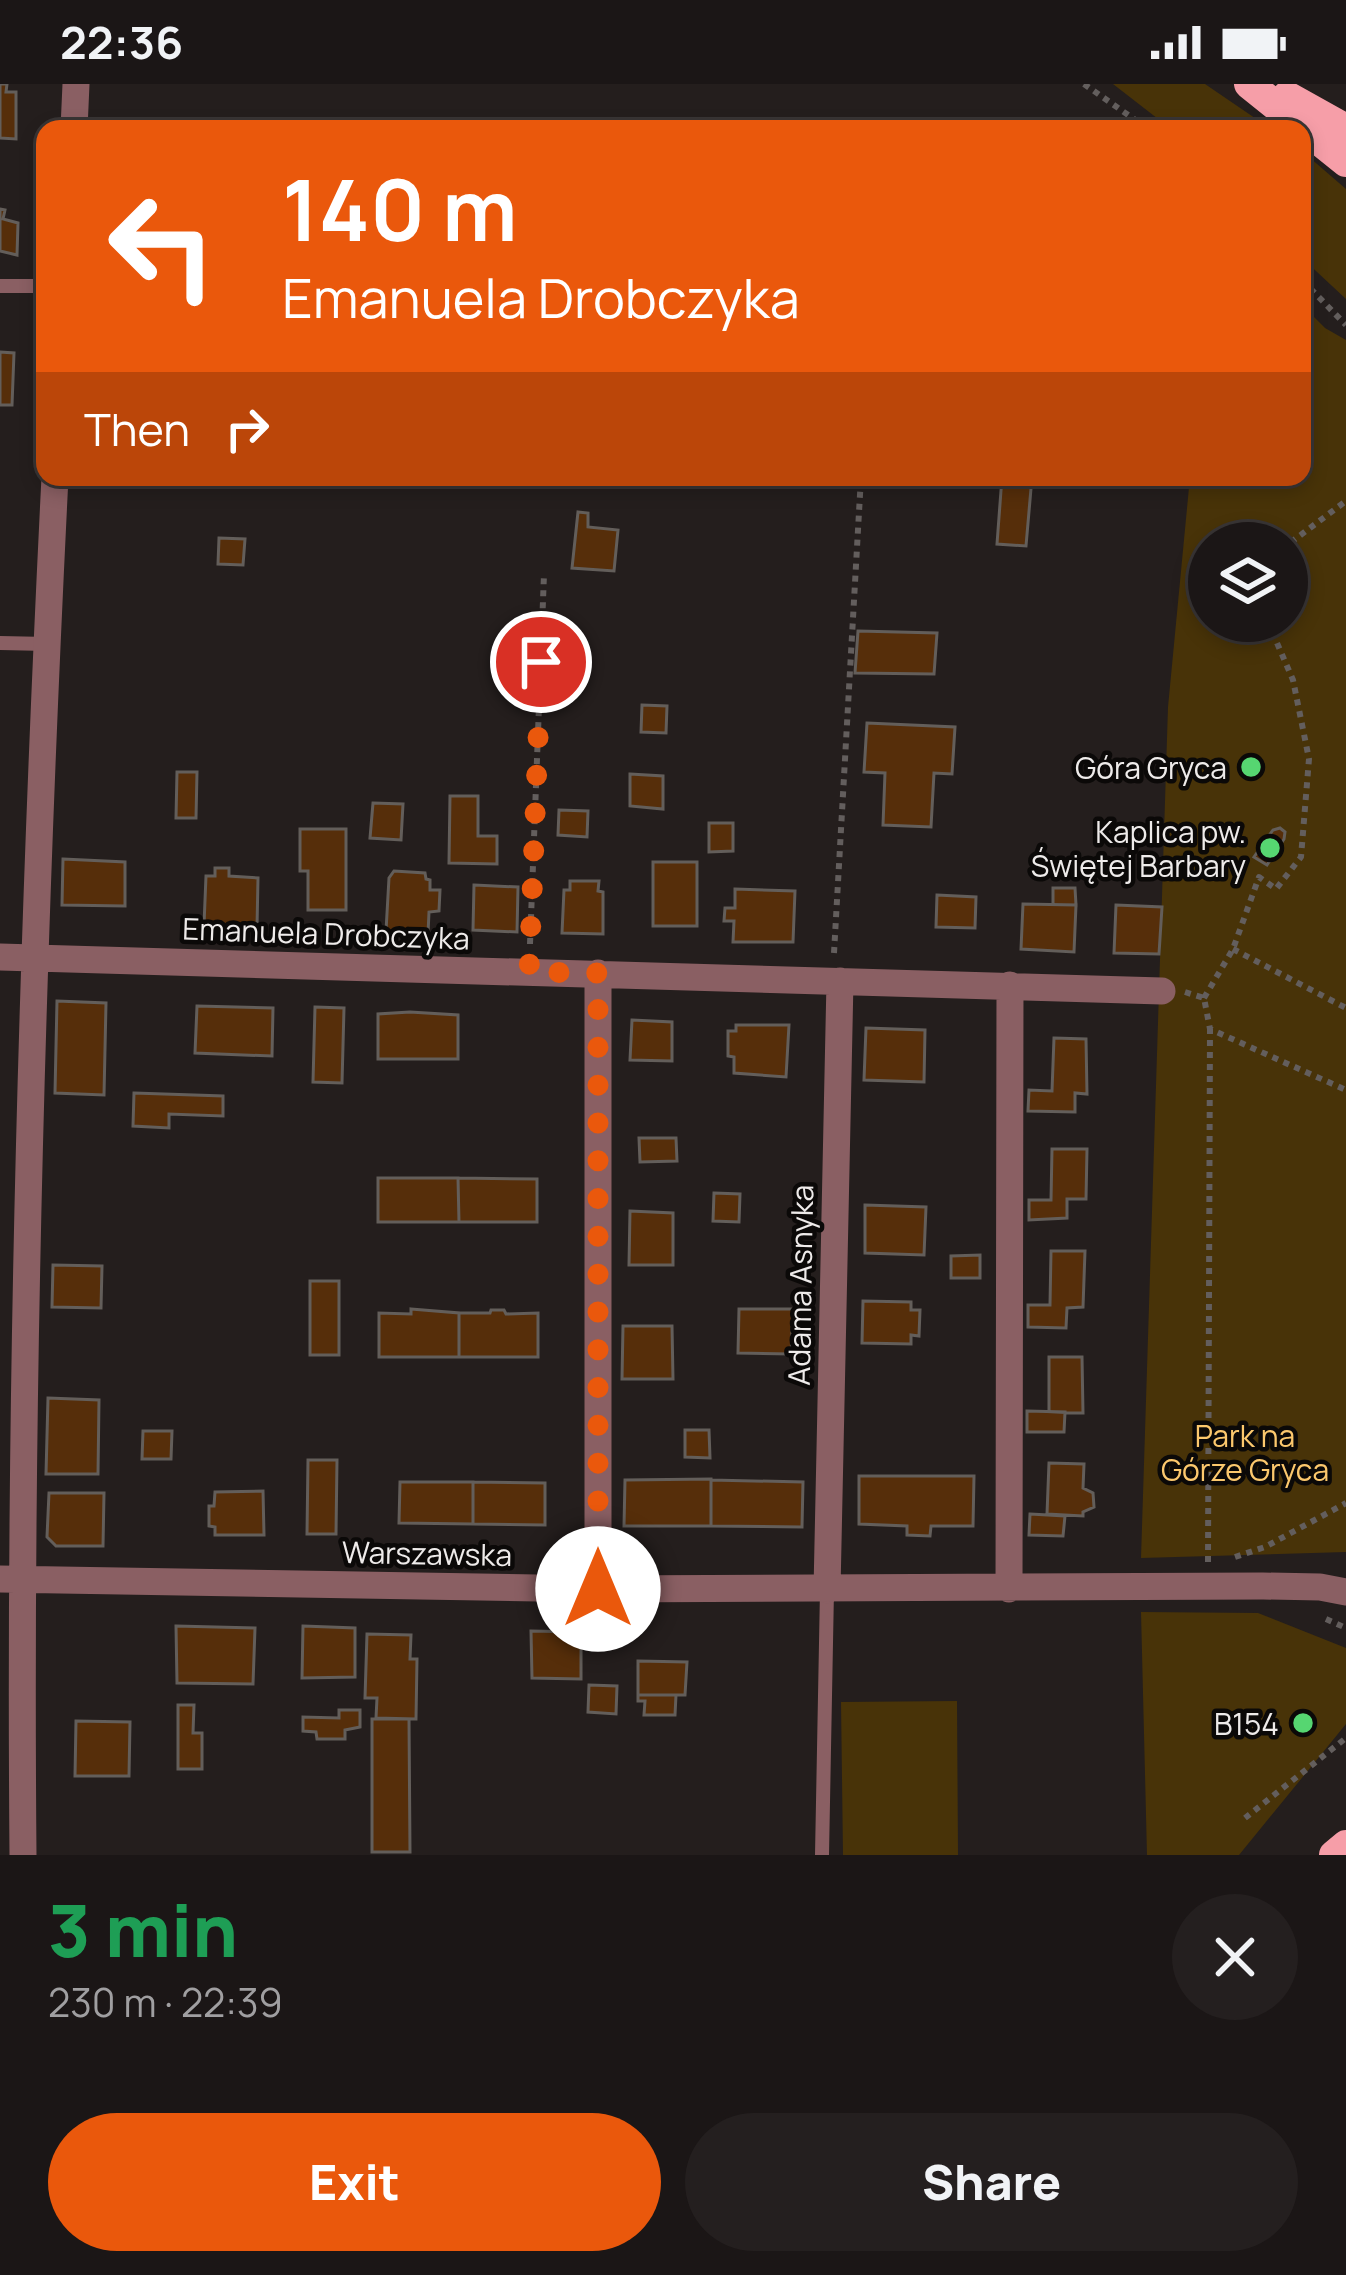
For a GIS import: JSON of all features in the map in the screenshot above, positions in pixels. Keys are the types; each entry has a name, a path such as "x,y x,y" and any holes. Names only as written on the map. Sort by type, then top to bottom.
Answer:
{"main road":[{"path":"1249,84 1294,120"},
{"path":"1266,84 1346,129"},
{"path":"1311,134 1346,162"},
{"path":"1334,1855 1346,1845"}],"street":[{"path":"74,120 76,84"},
{"path":"23,1855 10,1579 55,486"},
{"name":"Emanuela Drobczyka","path":"0,958 1176,992"},
{"path":"598,973 598,1589"},
{"name":"Adama Asnyka","path":"827,1590 836,981"},
{"path":"1009,1588 1010,985"},
{"name":"Warszawska","path":"10,1579 598,1589 1320,1587 1346,1592"}],"lane":[{"path":"0,286 36,286"},
{"path":"0,643 48,644"},
{"path":"822,1855 827,1590"}],"path":[{"path":"1084,84 1135,120"},
{"path":"1311,289 1346,325"},
{"path":"836,981 861,486"},
{"path":"1308,530 1346,501"},
{"path":"529,972 544,574"},
{"path":"1277,642 1293,680 1309,759 1301,857 1276,889 1258,877 1233,949 1204,998 1210,1029 1208,1566 1265,1547 1346,1503"},
{"path":"1233,949 1346,1008"},
{"path":"1176,992 1204,998"},
{"path":"1210,1029 1346,1090"},
{"path":"1245,1818 1346,1738"}],"green space":[{"path":"1113,84 1205,84 1258,120 1159,120"},
{"path":"1311,159 1346,189 1346,299 1311,266"},
{"name":"Park na Górze Gryca","path":"1311,314 1346,340 1346,1552 1141,1558 1168,707 1189,486 1311,486"},
{"path":"1141,1612 1258,1613 1346,1648 1346,1724 1239,1855 1147,1855"},
{"path":"957,1701 958,1855 843,1855 841,1702"}],"building":[{"path":"0,84 7,84 6,92 16,92 16,139 0,138"},
{"path":"0,209 5,210 3,219 18,223 17,255 0,251"},
{"path":"0,352 14,353 12,405 0,405"},
{"path":"1001,486 1031,486 1026,546 997,544"},
{"path":"578,512 588,513 588,527 618,530 614,571 572,568"},
{"path":"219,538 245,539 243,565 218,564"},
{"path":"858,631 937,633 934,674 855,673"},
{"path":"642,705 667,706 666,733 641,732"},
{"path":"867,723 955,727 952,774 934,773 931,827 883,825 885,773 864,772"},
{"path":"177,772 197,772 196,818 176,818"},
{"path":"630,774 663,776 663,809 630,806"},
{"path":"450,796 478,796 478,836 497,836 497,864 449,863"},
{"path":"373,803 403,804 401,840 370,838"},
{"path":"559,810 588,811 587,837 558,835"},
{"path":"709,823 733,823 733,851 709,852"},
{"name":"Kaplica pw. Świętej Barbary","path":"1280,828 1284,839 1267,865 1254,857 1273,830"},
{"path":"300,829 346,829 346,910 308,910 308,871 300,871"},
{"path":"63,859 125,862 125,906 62,905"},
{"path":"653,862 697,862 697,926 653,926"},
{"path":"215,868 229,868 229,876 258,878 257,927 204,925 206,876 215,876"},
{"path":"394,871 425,873 430,890 440,890 439,911 429,912 428,934 386,931 389,878"},
{"path":"570,881 599,881 603,934 562,933 564,890 570,890"},
{"path":"474,885 518,887 517,932 473,930"},
{"path":"1053,888 1075,888 1076,905 1053,905"},
{"path":"735,889 795,891 793,942 733,942 734,921 724,921 725,908 735,908"},
{"path":"937,895 976,897 975,928 936,927"},
{"path":"1023,904 1076,905 1074,952 1021,949"},
{"path":"1116,905 1162,907 1159,954 1114,953"},
{"path":"57,1001 106,1003 104,1095 55,1093"},
{"path":"197,1006 273,1008 272,1056 195,1053"},
{"path":"315,1007 344,1008 342,1083 313,1082"},
{"path":"378,1014 458,1015 458,1059 378,1059"},
{"path":"632,1020 672,1022 672,1061 630,1060"},
{"path":"736,1025 789,1025 786,1077 734,1073 728,1031 736,1031"},
{"path":"866,1028 925,1030 924,1082 864,1080"},
{"path":"1054,1038 1086,1039 1087,1094 1075,1093 1075,1112 1028,1111 1029,1090 1052,1091"},
{"path":"134,1093 223,1096 223,1116 169,1114 169,1128 133,1126"},
{"path":"639,1138 676,1138 677,1161 640,1162"},
{"path":"1052,1149 1087,1149 1086,1199 1067,1199 1067,1218 1029,1220 1029,1200 1051,1200"},
{"path":"378,1178 458,1178 459,1222 378,1222"},
{"path":"458,1178 537,1179 537,1222 459,1222"},
{"path":"714,1193 740,1194 739,1222 713,1221"},
{"path":"865,1205 926,1207 924,1255 865,1253"},
{"path":"630,1211 673,1213 673,1265 629,1265"},
{"path":"1051,1251 1085,1251 1083,1307 1067,1308 1066,1328 1028,1327 1028,1305 1050,1305"},
{"path":"980,1255 980,1278 951,1278 951,1256"},
{"path":"53,1265 102,1266 101,1308 52,1307"},
{"path":"310,1281 339,1281 339,1355 310,1355"},
{"path":"863,1301 911,1302 911,1310 920,1310 919,1336 911,1335 911,1344 862,1343"},
{"path":"411,1309 459,1313 459,1357 379,1357 379,1313 411,1314"},
{"path":"739,1309 793,1309 791,1354 738,1353"},
{"path":"459,1313 538,1313 538,1357 459,1357"},
{"path":"623,1326 672,1326 673,1379 622,1379"},
{"path":"1049,1357 1082,1357 1083,1413 1049,1412"},
{"path":"48,1398 99,1400 98,1474 46,1474"},
{"path":"1027,1411 1065,1412 1064,1432 1027,1432"},
{"path":"685,1430 709,1430 710,1458 685,1457"},
{"path":"143,1431 172,1431 171,1459 142,1459"},
{"path":"308,1460 337,1460 336,1534 307,1534"},
{"path":"1049,1463 1084,1464 1083,1488 1093,1493 1094,1507 1083,1516 1047,1514"},
{"path":"859,1476 974,1476 973,1526 931,1526 930,1536 907,1535 907,1526 859,1524"},
{"path":"711,1479 711,1526 624,1526 625,1480"},
{"path":"711,1480 803,1482 802,1527 711,1526"},
{"path":"400,1482 473,1482 473,1524 399,1523"},
{"path":"473,1482 545,1483 545,1525 473,1524"},
{"path":"263,1491 264,1535 215,1535 215,1527 209,1526 209,1506 214,1506 215,1492"},
{"path":"49,1493 104,1493 103,1546 56,1546 47,1537"},
{"path":"1030,1514 1065,1516 1063,1536 1029,1535"},
{"path":"176,1626 255,1628 253,1684 177,1683"},
{"path":"303,1626 355,1628 355,1677 302,1678"},
{"path":"531,1631 581,1632 581,1679 532,1678"},
{"path":"367,1634 411,1635 410,1659 417,1659 416,1719 376,1718 377,1698 365,1698"},
{"path":"638,1661 687,1662 685,1695 638,1695"},
{"path":"589,1685 617,1686 616,1714 588,1712"},
{"path":"638,1695 676,1695 675,1715 644,1715 645,1701 638,1701"},
{"path":"178,1705 194,1705 193,1733 202,1733 202,1769 178,1769"},
{"path":"339,1710 360,1710 360,1727 345,1730 345,1739 317,1739 316,1732 303,1731 303,1717 339,1718"},
{"path":"372,1719 409,1719 410,1852 372,1852"},
{"path":"76,1721 130,1722 129,1776 75,1776"}],"place":[{"name":"Góra Gryca","path":"1251,767"},
{"name":"Kaplica pw. Świętej Barbary","path":"1270,848"},
{"name":"B154","path":"1303,1723"}],"route":[{"path":"541,662 529,972 598,973 598,1589"}]}
